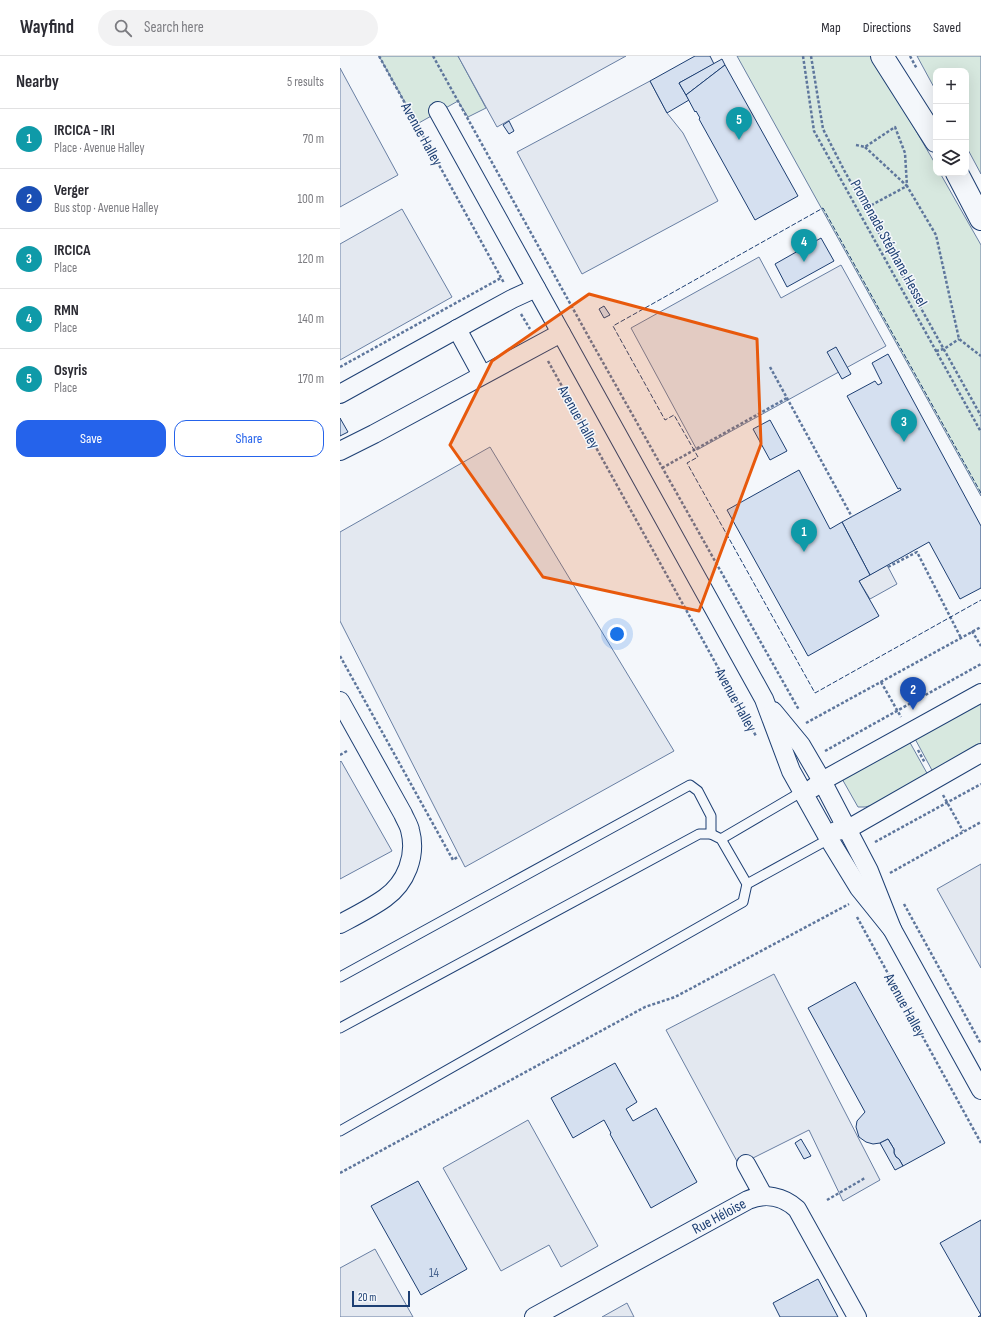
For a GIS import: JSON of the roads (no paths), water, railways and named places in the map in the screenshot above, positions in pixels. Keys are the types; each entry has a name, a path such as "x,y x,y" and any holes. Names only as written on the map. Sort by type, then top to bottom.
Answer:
{"main road":[{"path":"882,56 935,140"},
{"path":"897,56 933,126"},
{"path":"958,176 981,219"}],"street":[{"name":"Avenue Halley","path":"438,112 764,700 791,771 859,888 892,929"},
{"path":"340,394 512,299 536,288"},
{"path":"457,329 482,375"},
{"path":"340,451 561,333"},
{"path":"806,796 822,781 908,732 981,693"},
{"name":"Avenue Halley","path":"764,700 801,745 822,781 869,871 892,929 981,1090"},
{"path":"340,701 410,829 413,850 408,871 395,890 375,905 340,924"},
{"path":"826,832 829,830 836,831 848,829 981,753"},
{"path":"746,1164 763,1195"},
{"name":"Rue Héloise","path":"534,1317 748,1200 763,1195 782,1199 797,1209 857,1317"}],"lane":[{"path":"340,977 690,786 698,791 711,816 712,834"},
{"path":"721,839 806,796"},
{"path":"746,884 826,832"},
{"path":"340,1028 699,834 712,834 721,839 746,884 743,902 340,1131"}],"place":[{"name":"Osyris","path":"739,140"},
{"name":"RMN","path":"804,262"},
{"name":"IRCICA","path":"904,442"},
{"name":"IRCICA - IRI","path":"804,552"},
{"name":"Verger","path":"913,710"}]}
